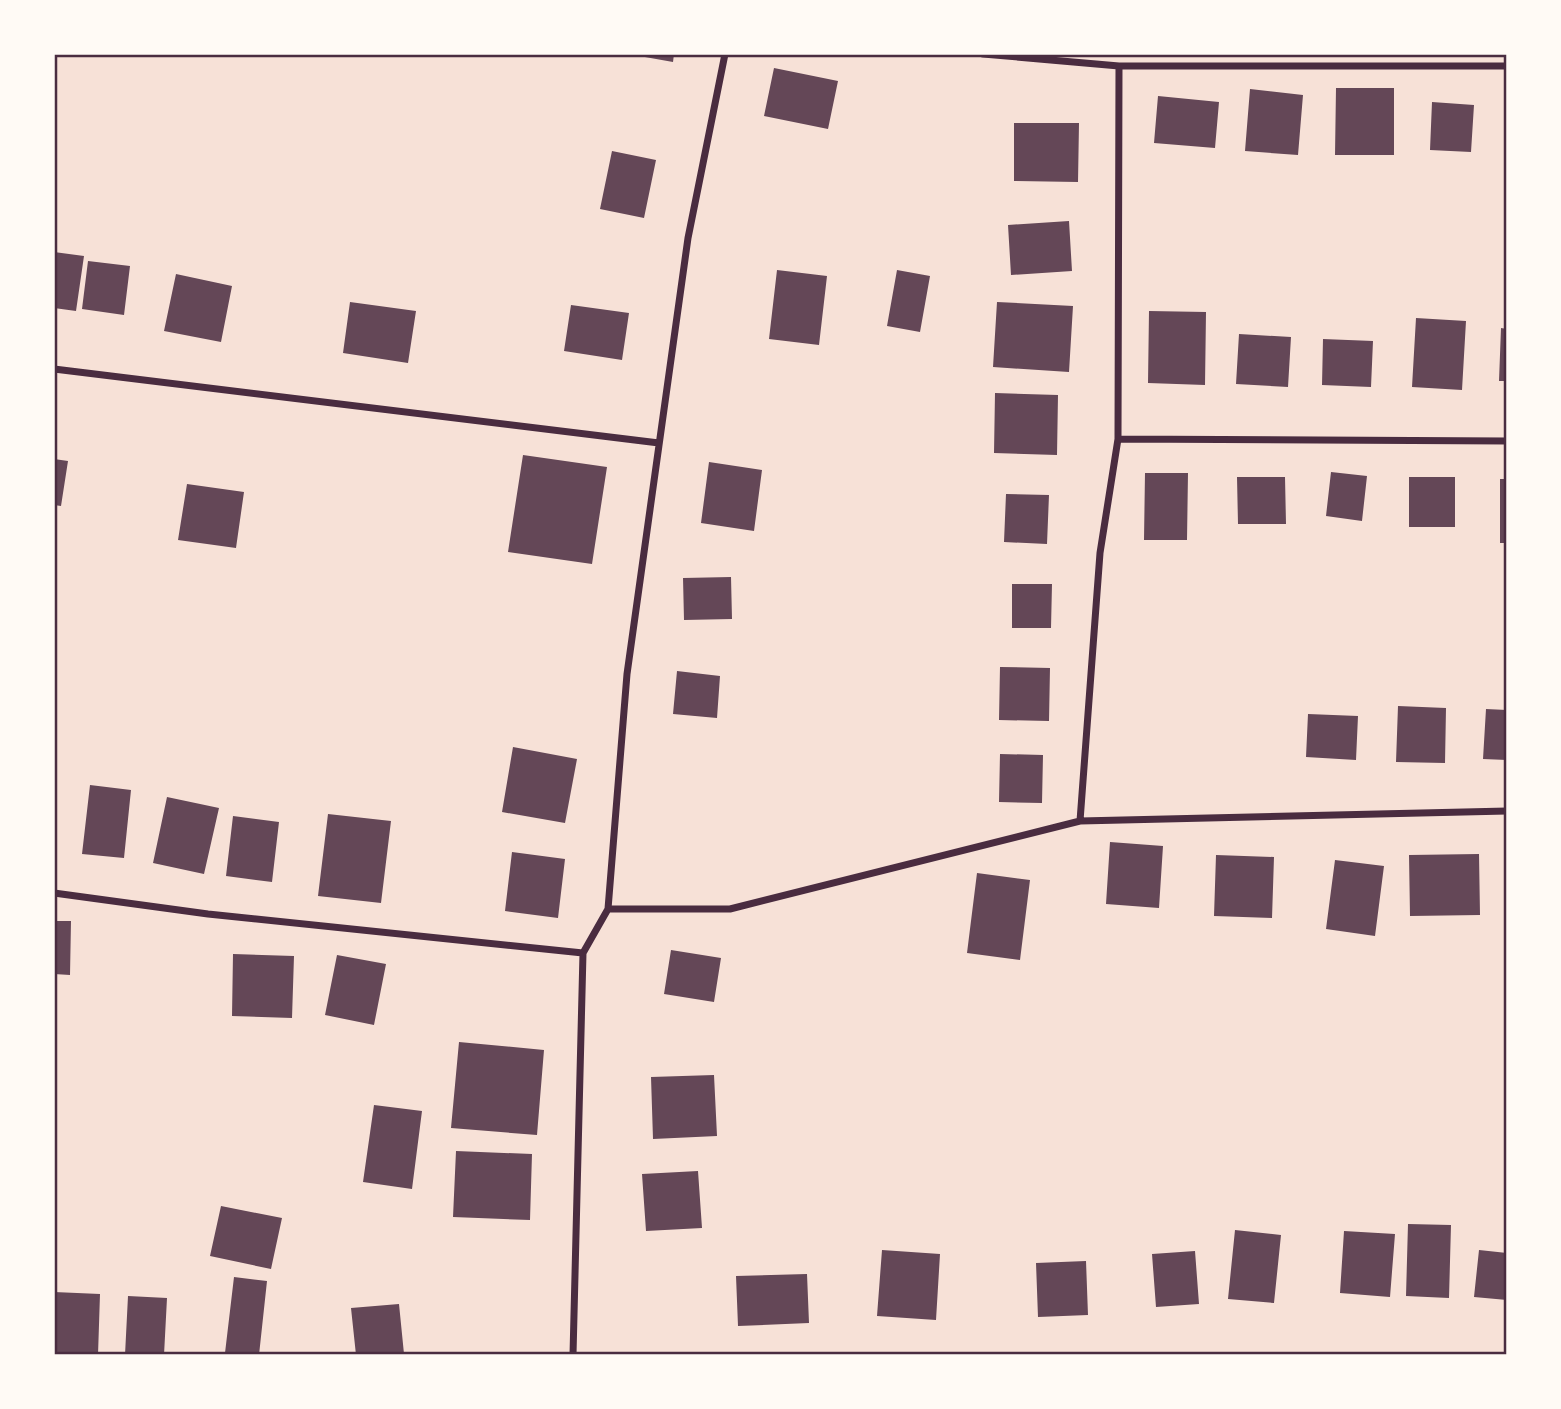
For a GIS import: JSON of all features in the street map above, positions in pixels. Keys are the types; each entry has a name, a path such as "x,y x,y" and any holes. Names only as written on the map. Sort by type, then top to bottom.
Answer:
{"street":[{"path":"573,1355 583,953 608,909 627,674 688,238 725,54"},
{"path":"983,54 1119,66 1507,66"},
{"path":"1080,821 1100,553 1118,439 1119,66"},
{"path":"54,369 659,443"},
{"path":"1118,439 1507,441"},
{"path":"608,909 730,909 1080,821 1507,811"},
{"path":"54,893 208,915 583,953"}],"building":[{"path":"628,54 674,54 673,62"},
{"path":"774,68 838,81 828,129 764,116"},
{"path":"1336,88 1394,88 1394,155 1335,155"},
{"path":"1250,89 1303,95 1298,155 1245,151"},
{"path":"1158,96 1219,102 1215,148 1154,143"},
{"path":"1432,102 1474,105 1471,152 1430,150"},
{"path":"1014,123 1079,123 1078,182 1014,181"},
{"path":"612,151 656,160 644,218 600,209"},
{"path":"1069,221 1072,271 1011,275 1008,225"},
{"path":"54,252 84,256 76,311 54,308"},
{"path":"88,261 130,266 124,315 82,309"},
{"path":"777,270 827,276 819,345 769,339"},
{"path":"897,270 930,276 920,332 887,326"},
{"path":"176,274 232,286 221,342 164,331"},
{"path":"350,302 416,311 408,363 343,353"},
{"path":"997,302 1073,306 1069,372 993,367"},
{"path":"571,305 629,313 622,360 564,351"},
{"path":"1149,311 1206,312 1205,385 1148,383"},
{"path":"1416,318 1466,321 1462,390 1412,387"},
{"path":"1501,328 1507,329 1507,381 1499,381"},
{"path":"1239,334 1291,337 1288,387 1236,384"},
{"path":"1323,339 1373,341 1371,387 1322,385"},
{"path":"995,393 1058,395 1057,455 994,453"},
{"path":"523,455 607,467 592,564 508,552"},
{"path":"54,459 68,461 61,506 54,505"},
{"path":"709,462 762,470 754,531 701,523"},
{"path":"1331,472 1367,476 1362,521 1326,516"},
{"path":"1145,473 1188,473 1187,540 1144,540"},
{"path":"1237,477 1285,477 1286,524 1238,524"},
{"path":"1409,477 1455,477 1455,527 1409,527"},
{"path":"1500,479 1507,479 1507,543 1500,543"},
{"path":"187,484 244,492 236,548 178,540"},
{"path":"1006,494 1049,495 1047,544 1004,542"},
{"path":"731,577 732,619 684,620 683,578"},
{"path":"1012,584 1052,584 1051,628 1012,628"},
{"path":"1000,667 1050,668 1049,721 999,720"},
{"path":"677,671 720,676 717,718 673,714"},
{"path":"1398,706 1446,708 1445,763 1396,762"},
{"path":"1486,709 1507,710 1507,760 1483,759"},
{"path":"1308,714 1358,716 1356,760 1306,757"},
{"path":"513,747 577,759 565,823 502,812"},
{"path":"1000,754 1043,755 1042,803 999,802"},
{"path":"90,785 131,790 124,858 82,854"},
{"path":"167,797 219,808 204,874 153,863"},
{"path":"328,814 391,821 381,903 318,896"},
{"path":"233,816 279,822 272,882 226,876"},
{"path":"1110,842 1163,846 1159,908 1106,904"},
{"path":"512,852 565,859 558,918 505,911"},
{"path":"1479,854 1480,915 1410,916 1409,855"},
{"path":"1216,855 1274,857 1272,918 1214,916"},
{"path":"1335,860 1384,866 1375,936 1326,929"},
{"path":"977,873 1030,880 1020,960 967,953"},
{"path":"54,921 71,921 70,975 54,974"},
{"path":"671,950 721,958 714,1002 664,994"},
{"path":"233,954 294,956 292,1018 232,1016"},
{"path":"337,955 386,964 374,1025 325,1015"},
{"path":"459,1042 544,1050 537,1135 451,1128"},
{"path":"714,1075 717,1136 653,1139 651,1077"},
{"path":"374,1105 422,1111 412,1189 363,1182"},
{"path":"456,1151 532,1154 530,1220 453,1217"},
{"path":"698,1171 702,1228 646,1231 642,1174"},
{"path":"221,1206 282,1218 271,1269 210,1256"},
{"path":"1408,1224 1451,1225 1449,1298 1406,1296"},
{"path":"1235,1230 1281,1235 1274,1303 1228,1299"},
{"path":"1344,1231 1395,1234 1390,1297 1340,1293"},
{"path":"882,1250 940,1254 936,1320 877,1316"},
{"path":"1479,1250 1507,1253 1507,1300 1474,1297"},
{"path":"1195,1251 1199,1304 1156,1307 1152,1254"},
{"path":"1086,1261 1088,1315 1038,1317 1036,1263"},
{"path":"807,1274 809,1323 738,1326 736,1276"},
{"path":"234,1277 267,1281 259,1355 225,1353"},
{"path":"54,1292 100,1294 98,1355 54,1355"},
{"path":"128,1296 167,1298 164,1355 125,1355"},
{"path":"399,1304 404,1354 356,1355 351,1308"}]}
